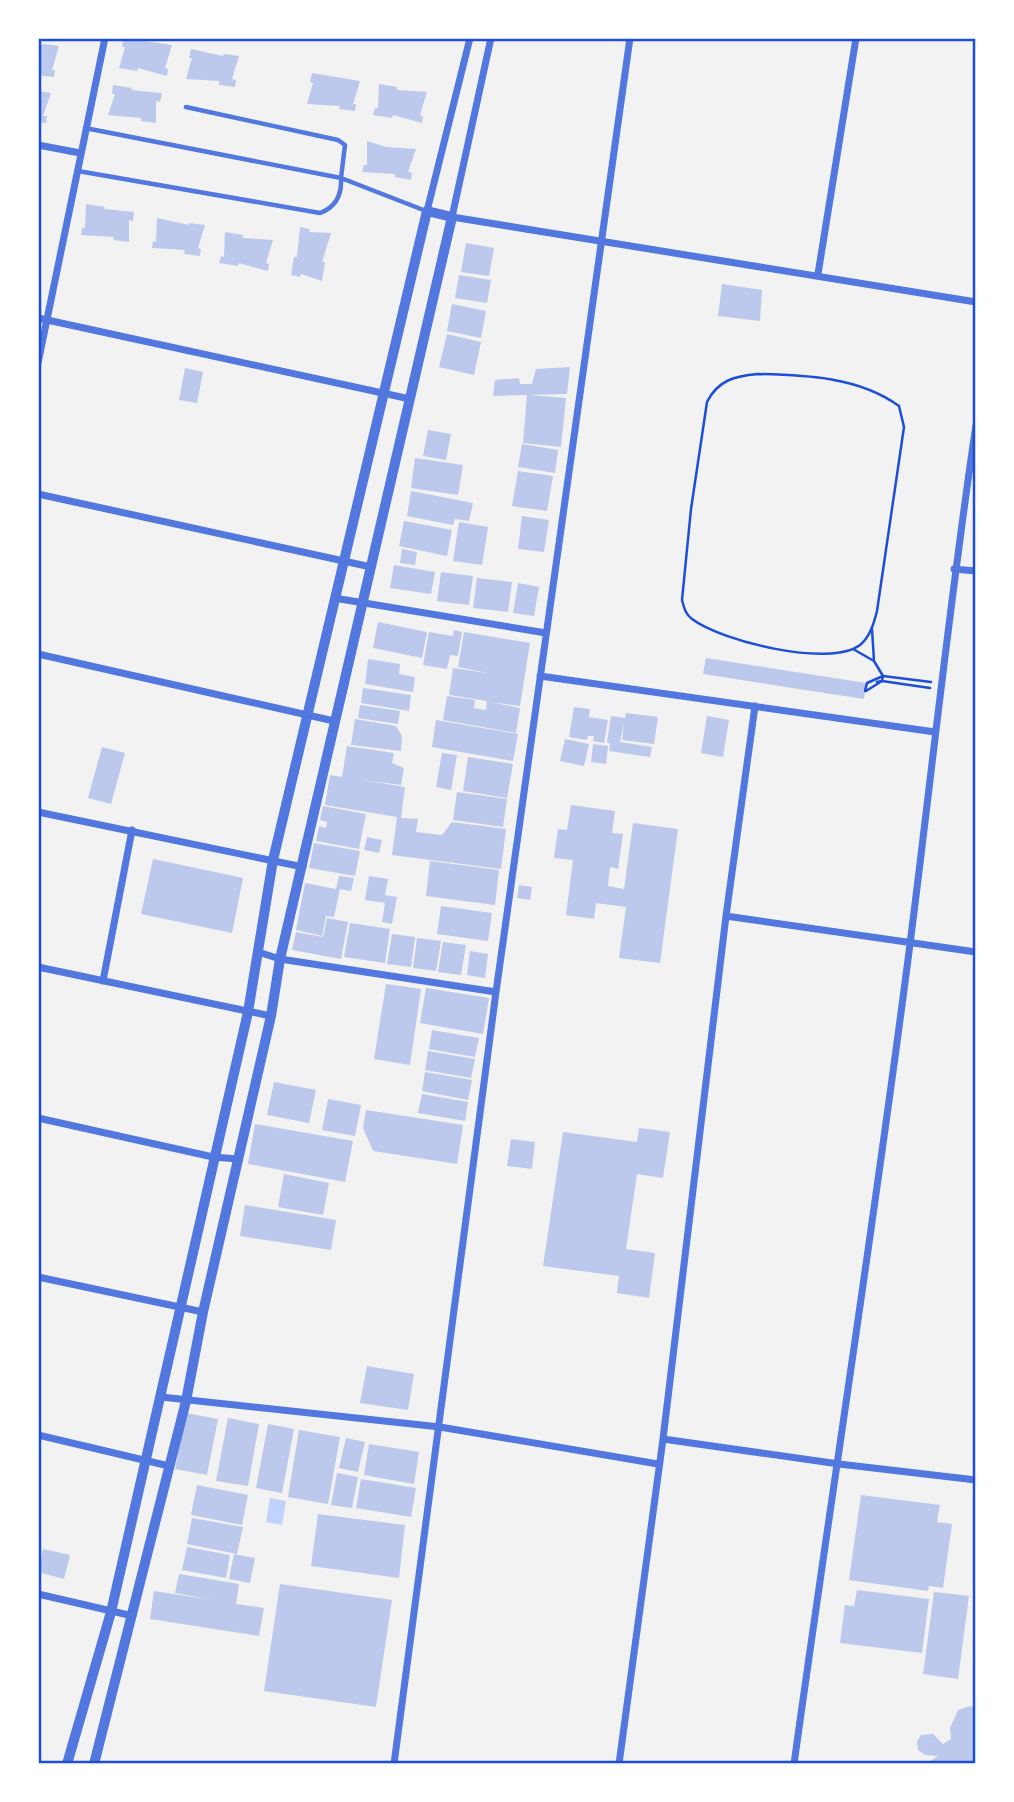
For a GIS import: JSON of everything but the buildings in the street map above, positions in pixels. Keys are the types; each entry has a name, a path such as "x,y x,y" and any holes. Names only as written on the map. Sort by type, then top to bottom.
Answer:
{"street":[{"path":"38,363 105,38"},
{"path":"67,1763 111,1612 248,1012 273,860 306,715 470,38"},
{"path":"94,1763 134,1616 186,1401 203,1312 271,1016 280,959 491,38"},
{"path":"394,1763 545,633 630,38"},
{"path":"818,274 856,38"},
{"path":"38,145 80,153"},
{"path":"427,211 975,302"},
{"path":"38,318 410,399"},
{"path":"794,1763 839,1464 910,944 954,569 975,425"},
{"path":"38,494 371,567"},
{"path":"954,569 975,571"},
{"path":"334,598 545,633"},
{"path":"38,654 334,721"},
{"path":"540,676 935,732"},
{"path":"619,1763 663,1438 726,916 755,706"},
{"path":"38,812 303,867"},
{"path":"103,981 132,830"},
{"path":"726,916 975,952"},
{"path":"258,952 280,959 496,992"},
{"path":"38,967 271,1016"},
{"path":"38,1118 213,1157 239,1159"},
{"path":"38,1277 203,1312"},
{"path":"161,1397 440,1427 658,1464"},
{"path":"38,1435 169,1466"},
{"path":"663,1438 839,1464 975,1480"},
{"path":"38,1594 134,1616"}],"lane":[{"path":"77,171 320,213 331,209 338,200 345,145 338,140 186,107"},
{"path":"86,128 341,178 427,211"}],"path":[{"path":"852,649 867,637 877,611 904,427 899,405 880,391 851,383 758,374 737,376 712,391 706,402 683,582 682,600 686,613 718,633 754,644 830,653 852,649 863,652 874,661 883,679"},
{"path":"873,625 874,661"},
{"path":"883,679 865,691 867,683 883,679 941,686"}],"water":[{"path":"270,1498 286,1501 282,1525 266,1522"}]}
